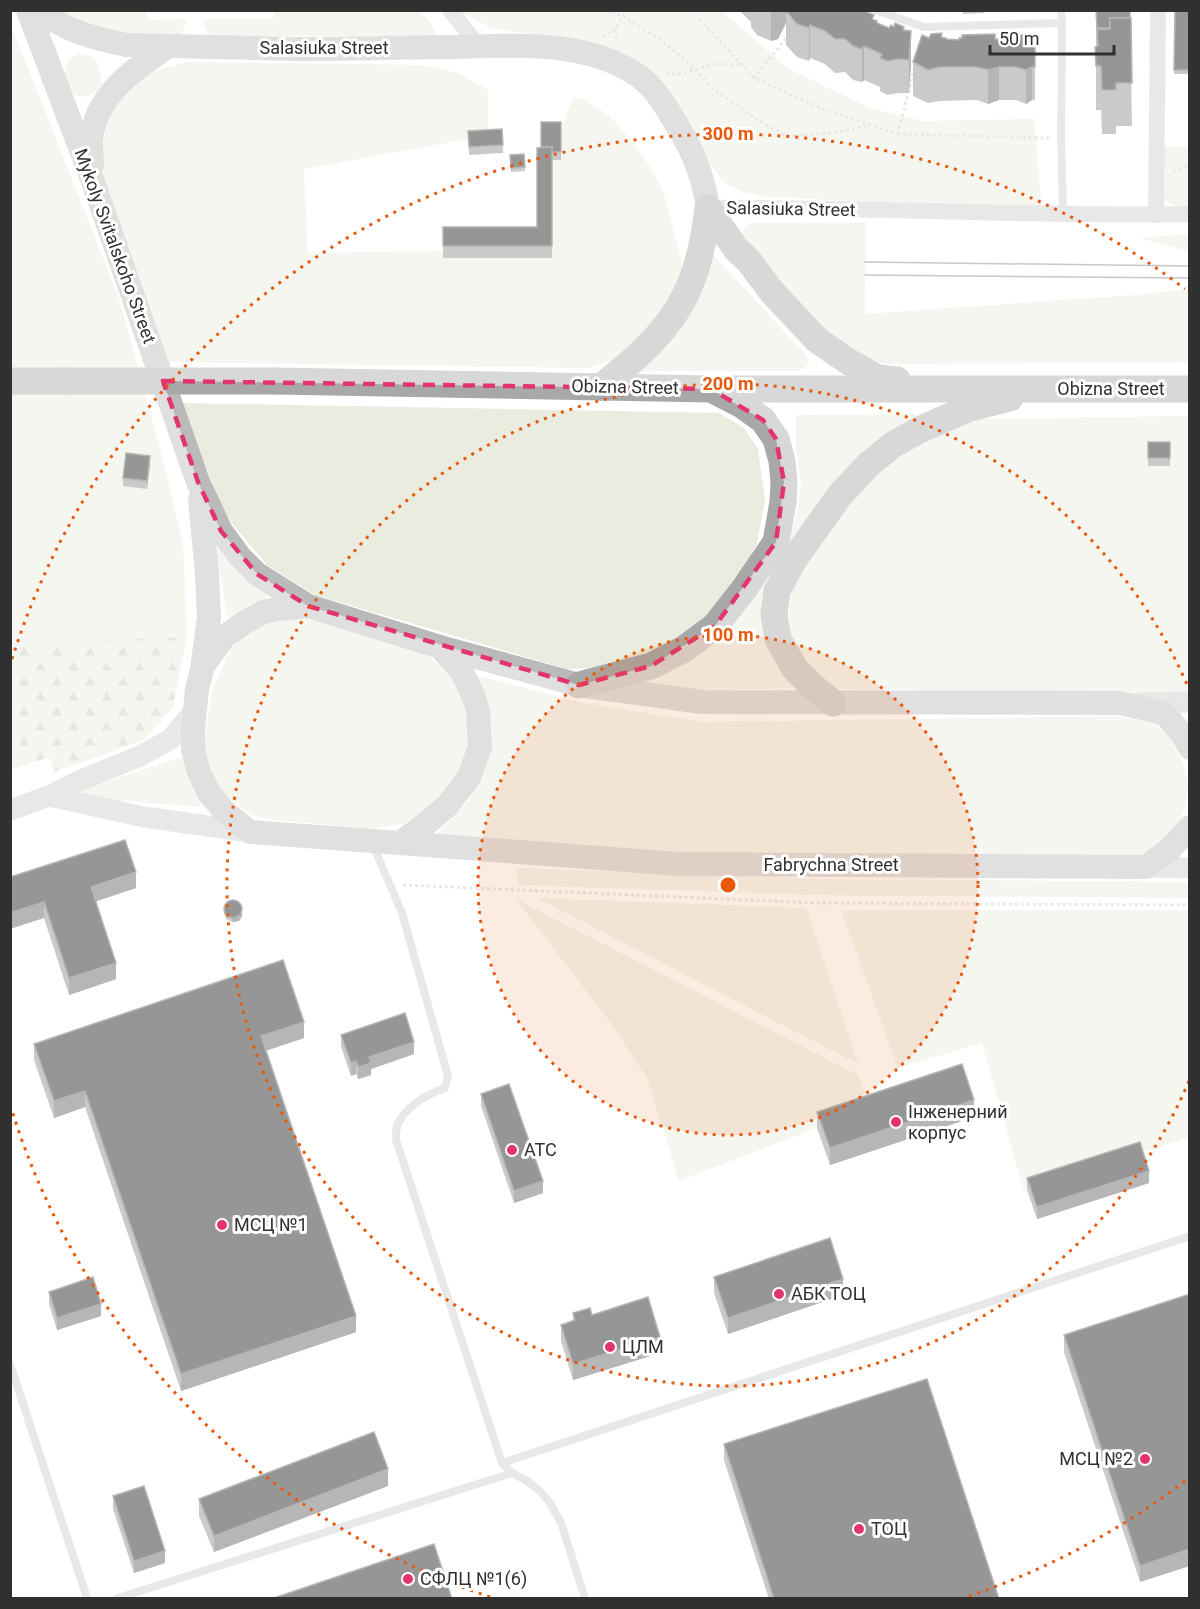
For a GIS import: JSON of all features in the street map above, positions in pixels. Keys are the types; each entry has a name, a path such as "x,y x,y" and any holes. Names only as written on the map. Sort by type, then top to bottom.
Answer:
{"main road":[{"name":"Mykoly Svitalskoho Street","path":"28,10 92,179 198,482"},
{"name":"Salasiuka Street","path":"41,10 68,29 126,45 295,49 517,46 587,53 607,59 641,78 664,103 682,132 699,169 708,208"},
{"path":"92,179 91,140 96,118 111,92 135,69 169,46"},
{"path":"601,387 630,364 658,337 681,304 699,258 708,208"},
{"path":"708,208 736,249 748,260 787,310 817,340 878,378 957,388"},
{"name":"Obizna Street","path":"10,381 276,381 711,389 1190,389"},
{"path":"579,685 651,666 684,649 715,627 776,542 784,482 782,461 776,439 763,420 742,405 711,389"},
{"path":"833,703 795,669 778,639 774,614 777,591 793,561 840,495 869,464 894,444 921,429 967,409 1016,397 1071,389"},
{"path":"198,482 221,531 240,557 257,574 308,606 440,647 579,685 702,702 1120,703 1164,713 1182,734 1190,748"},
{"path":"198,482 209,617 194,711 193,750 198,770 209,793 225,812 250,832"},
{"path":"203,666 224,637 245,622 263,612 308,606"},
{"path":"400,843 447,806 469,777 480,747 478,711 472,694 462,672 440,647"},
{"path":"1146,867 1169,850 1190,827"},
{"name":"Fabrychna Street","path":"250,832 678,864 1146,867"}],"street":[{"path":"450,10 479,47"},
{"path":"1156,215 1158,10"},
{"name":"Salasiuka Street","path":"708,208 1190,214"},
{"path":"1120,703 1190,702"},
{"path":"10,810 49,796 171,740 194,711"},
{"path":"49,796 144,817 250,832"},
{"name":"Fabrychna Street","path":"1146,867 1190,868"}],"lane":[{"path":"874,10 924,27 1062,23"},
{"path":"1061,10 1063,214"},
{"path":"371,842 402,914 447,1076 445,1088 420,1100 405,1113 397,1126 396,1140 502,1463 512,1473 540,1491 550,1503 561,1523 585,1599"},
{"path":"502,1463 1190,1236"},
{"path":"10,1364 87,1599"},
{"path":"118,1599 512,1473"}],"path":[{"path":"606,10 623,16 658,38 712,88 786,136 834,133 871,126"},
{"path":"587,53 602,36 615,30 626,10"},
{"path":"692,10 754,78 826,111 898,134 1061,139"},
{"path":"754,78 791,30"},
{"path":"898,134 916,59"},
{"path":"641,78 653,72 679,74 715,64 742,65"},
{"path":"390,885 818,903 1190,905"}],"highlighted area":[{"path":"163,381 711,389 763,420 776,439 784,482 776,542 715,626 651,666 579,685 308,606 257,574 221,531 198,482"}],"green space":[{"path":"275,10 419,11 432,26 435,36 211,36 205,29 203,19 273,19"},
{"path":"55,11 146,11 149,20 188,19 181,35 106,34"},
{"path":"459,11 722,11 789,69 870,108 923,121 1034,119 1042,210 769,197 743,192 723,182 681,111 587,42 491,28"},
{"path":"10,23 120,301 183,543 187,637 11,643"},
{"path":"80,53 95,60 101,77 101,84 96,92 84,97 71,92 66,84 65,75 68,61"},
{"path":"189,62 422,65 459,73 488,90 488,138 468,139 304,169 308,253 443,251 552,258 552,160 561,160 561,131 573,97 587,101 610,116 635,145 654,173 665,197 681,259 682,277 675,294 639,340 614,360 589,368 162,362 102,180 104,144 111,113 118,99 129,87 143,77 161,69"},
{"path":"1160,146 1189,146 1189,207 1172,205 1164,198"},
{"path":"866,222 865,314 1135,295 1189,289 1189,362 886,364 869,360 830,338 740,237 751,223"},
{"path":"1189,234 1189,250 1139,238"},
{"path":"708,249 806,355 809,363 806,367 798,371 642,371 639,369"},
{"path":"180,403 719,413 744,428 758,449 765,501 757,544 735,582 709,617 680,641 646,657 605,668 567,669 315,595 267,565 225,515"},
{"path":"916,414 915,421 788,548 801,485 796,448 796,415"},
{"path":"1189,416 1189,693 839,689 822,679 803,661 790,636 789,611 791,594 804,566 848,500 900,453 973,419"},
{"path":"218,547 230,565 247,582 267,595 265,600 248,605 232,616 226,615 214,549"},
{"path":"770,581 796,688 697,690 625,683 761,584"},
{"path":"306,618 430,657 451,678 462,697 469,734 468,747 463,765 452,784 422,815 403,824 369,829 260,818 245,811 220,790 212,777 204,746 212,691 231,648 254,629 269,621"},
{"path":"187,637 173,707 145,739 54,772 49,757 11,770 11,643"},
{"path":"475,675 584,703 702,722 1114,716 1155,723 1170,738 1183,764 1189,787 1179,823 1161,843 1138,859 681,852 436,835 470,797 481,777 488,755 490,720 487,705"},
{"path":"182,757 186,774 202,802 200,807 76,797 75,792"},
{"path":"515,868 816,879 1189,882 1190,898 814,895 519,885"},
{"path":"537,898 806,908 858,1064"},
{"path":"516,899 858,1075 870,1110 679,1181 647,1078 610,1022"},
{"path":"841,910 1189,910 1189,1137 1024,1192 982,1043 898,1068"}],"building":[{"path":"786,10 863,10 874,15 872,19 877,23 889,28 891,25 894,27 895,23 904,27 903,30 911,31 909,60 887,61 880,58 882,54 864,46 862,49 853,46 845,39 835,39 825,31 810,25 809,28 797,24"},
{"path":"1096,10 1130,10 1130,18 1110,18 1110,28 1097,28"},
{"path":"1175,10 1190,10 1190,70 1174,70"},
{"path":"1110,18 1131,18 1132,83 1116,83 1116,90 1102,90 1101,66 1096,66 1097,29 1110,29"},
{"path":"942,33 941,37 959,40 962,35 995,34 995,39 1016,41 1018,35 1028,35 1028,39 1035,39 1035,67 1026,70 1016,67 999,67 988,70 977,67 940,67 928,70 913,62 922,35 929,38 931,34"},
{"path":"541,122 561,122 561,152 552,152 552,147 541,147"},
{"path":"502,129 503,145 469,147 468,131"},
{"path":"552,147 552,246 443,246 443,227 537,227 537,148"},
{"path":"524,154 525,167 511,168 510,155"},
{"path":"1148,442 1170,442 1170,458 1148,458"},
{"path":"126,453 150,456 147,481 123,478"},
{"path":"125,840 136,872 91,887 116,963 69,978 44,902 10,913 10,877"},
{"path":"233,900 241,905 242,909 237,917 233,918 225,913 224,909 229,901"},
{"name":"МСЦ №1","path":"283,960 304,1022 261,1036 356,1316 181,1374 85,1091 54,1101 34,1044"},
{"path":"405,1013 414,1042 369,1057 371,1063 358,1067 356,1061 351,1063 341,1035"},
{"path":"962,1064 974,1100 830,1148 817,1112"},
{"name":"АТС","path":"509,1084 543,1181 514,1191 481,1094"},
{"path":"1140,1142 1149,1171 1037,1207 1027,1178"},
{"name":"АБК ТОЦ","path":"830,1238 843,1279 728,1318 714,1277"},
{"path":"93,1277 101,1304 57,1318 49,1292"},
{"name":"МСЦ №2","path":"1190,1294 1190,1549 1140,1566 1064,1335"},
{"name":"ЦЛМ","path":"648,1297 660,1337 573,1364 561,1325 575,1320 573,1313 590,1308 592,1315"},
{"name":"ТОЦ","path":"927,1379 999,1599 774,1599 724,1444"},
{"path":"374,1432 388,1469 214,1536 199,1499"},
{"path":"144,1486 165,1551 134,1561 113,1496"},
{"path":"434,1544 452,1599 271,1599"}],"tram line":[{"path":"865,262 1190,266"},
{"path":"865,275 1190,278"}],"place":[{"name":"Інженерний корпус","path":"896,1122"},
{"name":"АТС","path":"512,1150"},
{"name":"МСЦ №1","path":"222,1225"},
{"name":"АБК ТОЦ","path":"779,1294"},
{"name":"ЦЛМ","path":"610,1347"},
{"name":"МСЦ №2","path":"1145,1459"},
{"name":"ТОЦ","path":"859,1529"},
{"name":"СФЛЦ №1(6)","path":"408,1579"}]}
